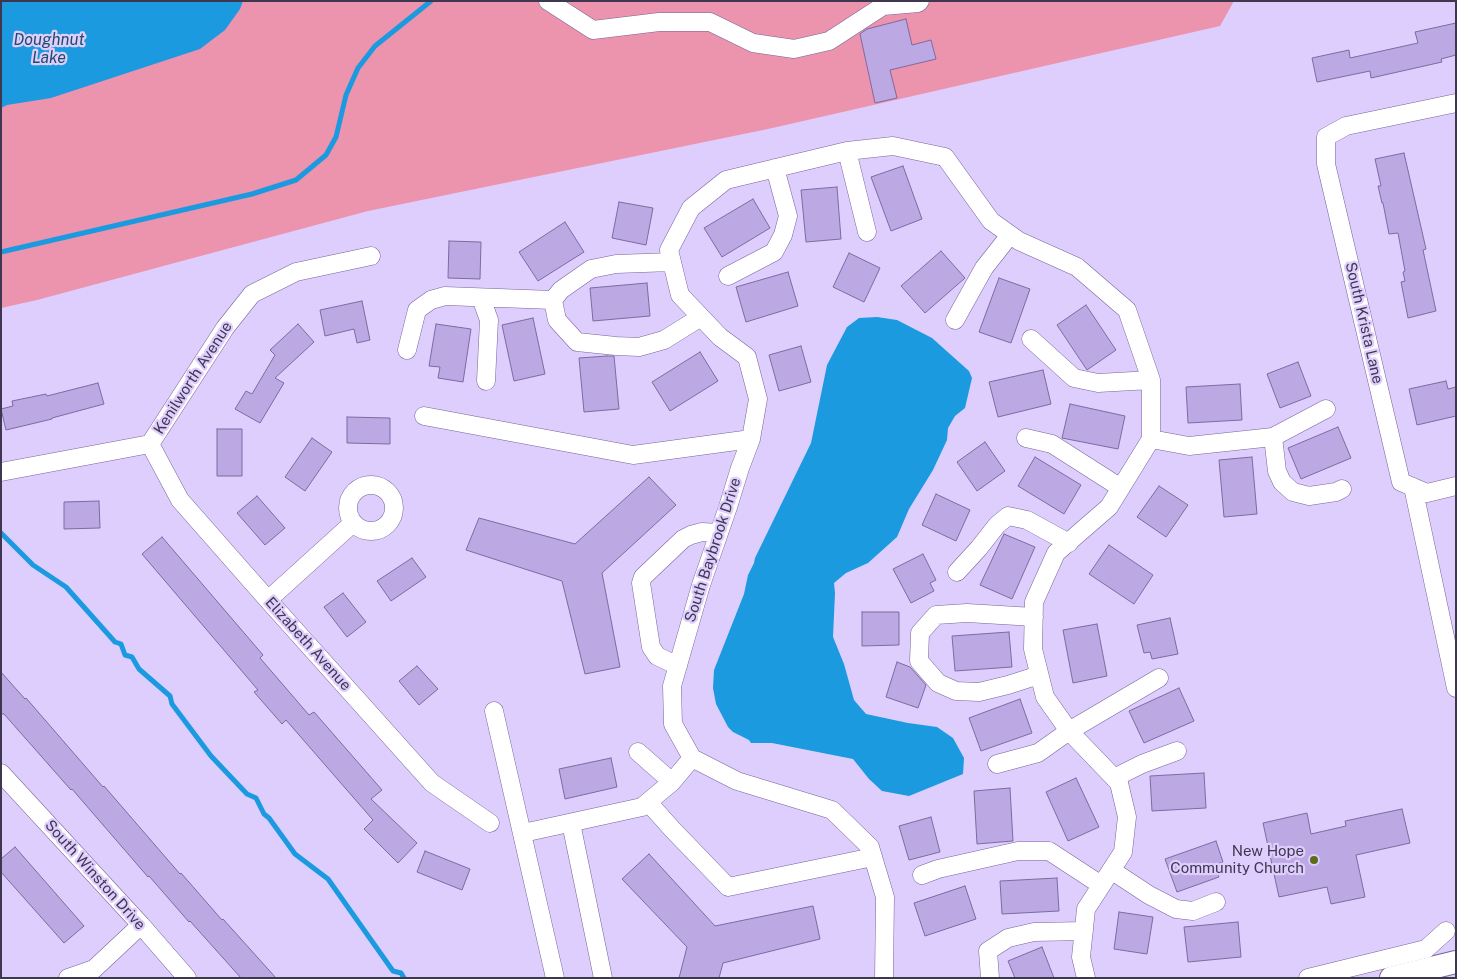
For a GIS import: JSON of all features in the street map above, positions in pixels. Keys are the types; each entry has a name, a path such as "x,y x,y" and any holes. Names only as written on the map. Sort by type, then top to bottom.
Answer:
{"main road":[{"path":"1391,978 1456,962"}],"street":[{"path":"548,1 593,30 659,22 710,22 753,43 794,49 829,41 883,6 918,3 920,1"},
{"name":"South Krista Lane","path":"1420,490 1402,482 1326,164 1326,137 1346,126 1456,104"},
{"name":"South Baybrook Drive","path":"692,758 673,724 672,686 701,585 751,439 758,399 747,358 720,337 680,295 669,250 691,208 726,180 847,151 893,146 945,157 991,221 1019,242 1077,267 1127,310 1150,380 1151,439"},
{"path":"847,151 867,232"},
{"path":"728,276 774,252 783,235 788,216 775,168"},
{"path":"955,320 984,268 1010,235"},
{"name":"Kenilworth Avenue","path":"1,472 150,444 225,328 252,294 296,272 371,256"},
{"path":"407,350 418,310 431,300 445,296 552,300 561,290 591,270 616,264 672,262"},
{"path":"481,298 489,320 486,381"},
{"path":"552,300 557,320 577,342 639,347 664,340 701,317"},
{"path":"1031,339 1074,378 1098,384 1150,380"},
{"path":"1086,978 1081,957 1086,909 1123,852 1127,817 1119,783 1068,731 1045,697 1033,649 1034,602 1056,554 1109,507 1151,439 1189,446 1272,437 1326,409"},
{"path":"424,416 633,455 751,439"},
{"path":"1272,437 1277,471 1282,482 1293,492 1309,496 1336,492 1342,489"},
{"path":"1026,438 1052,444 1121,488"},
{"name":"Elizabeth Avenue","path":"150,444 180,500 268,600 432,782 490,823"},
{"path":"1456,486 1420,490 1456,688"},
{"path":"957,572 979,548 996,525 1008,516 1026,520 1069,542"},
{"path":"268,600 353,523"},
{"path":"678,666 657,656 651,647 640,583 643,577 683,539 702,532 719,534"},
{"path":"1034,617 967,613 936,615 920,633 920,661 938,683 956,691 979,692 1040,675"},
{"path":"997,764 1038,754 1068,731 1159,678"},
{"path":"494,711 556,978"},
{"path":"1114,778 1142,764 1176,751"},
{"path":"638,752 672,782"},
{"path":"523,834 642,807 672,782 692,758 737,781 832,810 870,847 885,897 884,978"},
{"name":"South Winston Drive","path":"1,773 187,978"},
{"path":"648,802 728,887 873,857"},
{"path":"571,823 603,978"},
{"path":"922,875 938,869 1018,851 1049,850 1176,909 1193,911 1216,902"},
{"path":"68,978 94,968 140,925"},
{"path":"990,978 988,951 1008,938 1034,932 1084,931"},
{"path":"1308,978 1426,950 1446,931"}],"shaded area":[{"path":"1,1 1234,1 1220,26 768,129 368,211 1,308"}],"water":[{"name":"Doughnut Lake","path":"1,1 243,1 240,9 225,30 200,49 51,98 7,105 1,108"},
{"path":"877,317 897,320 932,338 969,371 972,378 965,408 955,416 948,428 947,440 933,470 909,509 897,537 868,563 846,573 834,583 833,637 844,664 854,700 866,714 937,727 953,738 964,758 963,774 909,796 882,791 869,779 853,759 772,743 751,743 728,727 716,704 713,688 714,670 744,594 748,575 811,443 827,365 847,327 859,318"}],"building":[{"path":"906,19 912,45 931,40 936,59 890,70 897,98 875,103 860,34 867,29"},
{"path":"1456,23 1456,55 1441,59 1442,62 1371,78 1370,71 1317,82 1312,58 1349,50 1350,58 1418,43 1415,32"},
{"path":"1404,153 1426,249 1423,250 1436,311 1408,318 1401,282 1405,281 1403,272 1405,271 1398,233 1389,234 1378,186 1381,186 1375,159"},
{"path":"903,166 922,219 891,231 871,177"},
{"path":"837,187 841,239 806,242 801,190"},
{"path":"753,199 770,228 722,257 704,228"},
{"path":"619,202 653,208 646,245 612,238"},
{"path":"565,222 584,252 538,281 519,252"},
{"path":"449,241 481,242 480,279 448,278"},
{"path":"941,251 965,278 925,313 901,286"},
{"path":"849,253 880,268 864,302 833,287"},
{"path":"788,272 798,306 746,322 736,287"},
{"path":"999,278 1030,289 1011,343 979,332"},
{"path":"647,283 650,316 593,321 590,288"},
{"path":"362,301 370,340 357,343 354,329 325,336 320,310"},
{"path":"1086,305 1116,350 1087,370 1057,325"},
{"path":"533,318 545,374 514,381 502,325"},
{"path":"298,324 314,342 275,378 284,383 260,423 235,409 246,391 252,394 275,355 270,350"},
{"path":"436,324 471,329 463,382 438,378 440,367 429,366"},
{"path":"801,346 811,382 779,391 769,355"},
{"path":"700,352 718,381 670,411 652,382"},
{"path":"614,356 619,409 584,412 579,358"},
{"path":"1298,362 1311,396 1280,408 1267,374"},
{"path":"1043,370 1051,404 998,417 989,382"},
{"path":"1446,381 1448,389 1456,387 1456,416 1417,425 1409,389"},
{"path":"98,383 104,404 6,430 1,409 13,406 12,401 46,394 47,396"},
{"path":"1240,384 1242,420 1188,423 1186,387"},
{"path":"1070,404 1125,416 1118,449 1062,438"},
{"path":"347,417 390,418 390,444 347,443"},
{"path":"1338,427 1351,458 1301,479 1288,448"},
{"path":"217,429 242,429 242,476 217,476"},
{"path":"312,438 332,452 305,491 285,477"},
{"path":"985,442 1005,471 977,491 957,462"},
{"path":"1035,457 1081,485 1064,514 1018,486"},
{"path":"1252,457 1257,514 1224,517 1219,460"},
{"path":"649,477 676,505 602,573 620,667 585,674 562,581 466,550 479,518 575,544"},
{"path":"1159,486 1188,505 1166,537 1137,517"},
{"path":"936,494 970,510 956,541 922,525"},
{"path":"257,496 285,528 265,545 237,513"},
{"path":"99,501 100,528 64,529 64,502"},
{"path":"1004,534 1035,547 1012,599 980,585"},
{"path":"162,537 263,655 260,658 309,715 314,712 382,790 371,799 417,843 398,863 364,829 373,820 286,720 282,724 254,692 258,690 142,554"},
{"path":"1109,545 1153,575 1134,604 1089,574"},
{"path":"923,554 936,580 930,583 934,591 911,603 893,569"},
{"path":"412,558 426,577 391,601 377,581"},
{"path":"343,593 366,622 347,637 324,607"},
{"path":"862,612 899,612 899,645 862,646"},
{"path":"1170,618 1178,654 1152,659 1150,652 1144,653 1137,625"},
{"path":"1097,624 1107,676 1073,683 1063,630"},
{"path":"1009,632 1012,667 955,671 952,636"},
{"path":"897,662 910,667 926,685 918,708 886,697"},
{"path":"417,666 438,689 419,705 399,681"},
{"path":"1,672 180,874 276,978 241,978 148,877 4,714 1,714"},
{"path":"1179,688 1194,721 1144,743 1129,711"},
{"path":"1020,699 1032,733 981,751 969,718"},
{"path":"611,758 617,787 565,799 559,769"},
{"path":"1204,773 1206,808 1152,811 1150,776"},
{"path":"1076,778 1099,827 1068,841 1046,792"},
{"path":"1010,788 1013,841 977,844 974,791"},
{"name":"New Hope Community Church","path":"1402,809 1410,843 1356,855 1365,897 1331,904 1327,887 1279,897 1263,823 1307,813 1311,834 1346,826 1345,821"},
{"path":"931,817 940,852 909,860 899,826"},
{"path":"1216,841 1223,862 1215,865 1219,877 1177,892 1165,859"},
{"path":"15,847 84,926 64,943 1,872 1,859"},
{"path":"425,851 470,869 462,890 417,872"},
{"path":"649,854 715,926 813,906 820,939 723,963 719,978 679,978 687,947 622,879"},
{"path":"1057,878 1059,911 1002,914 1000,881"},
{"path":"965,886 976,919 925,936 914,903"},
{"path":"1119,912 1153,917 1147,954 1114,949"},
{"path":"1238,922 1241,957 1188,962 1184,927"},
{"path":"1042,947 1054,978 1015,978 1008,961"}],"waterway":[{"path":"1,252 252,194 296,180 326,155 336,137 346,95 358,68 375,46 431,1"},
{"path":"1,533 33,565 66,587 115,642 121,644 125,655 132,657 139,669 170,696 172,704 211,756 247,794 256,798 264,814 269,818 295,854 328,879 393,971 401,973 404,978"}],"place":[{"name":"New Hope Community Church","path":"1314,860"}]}
